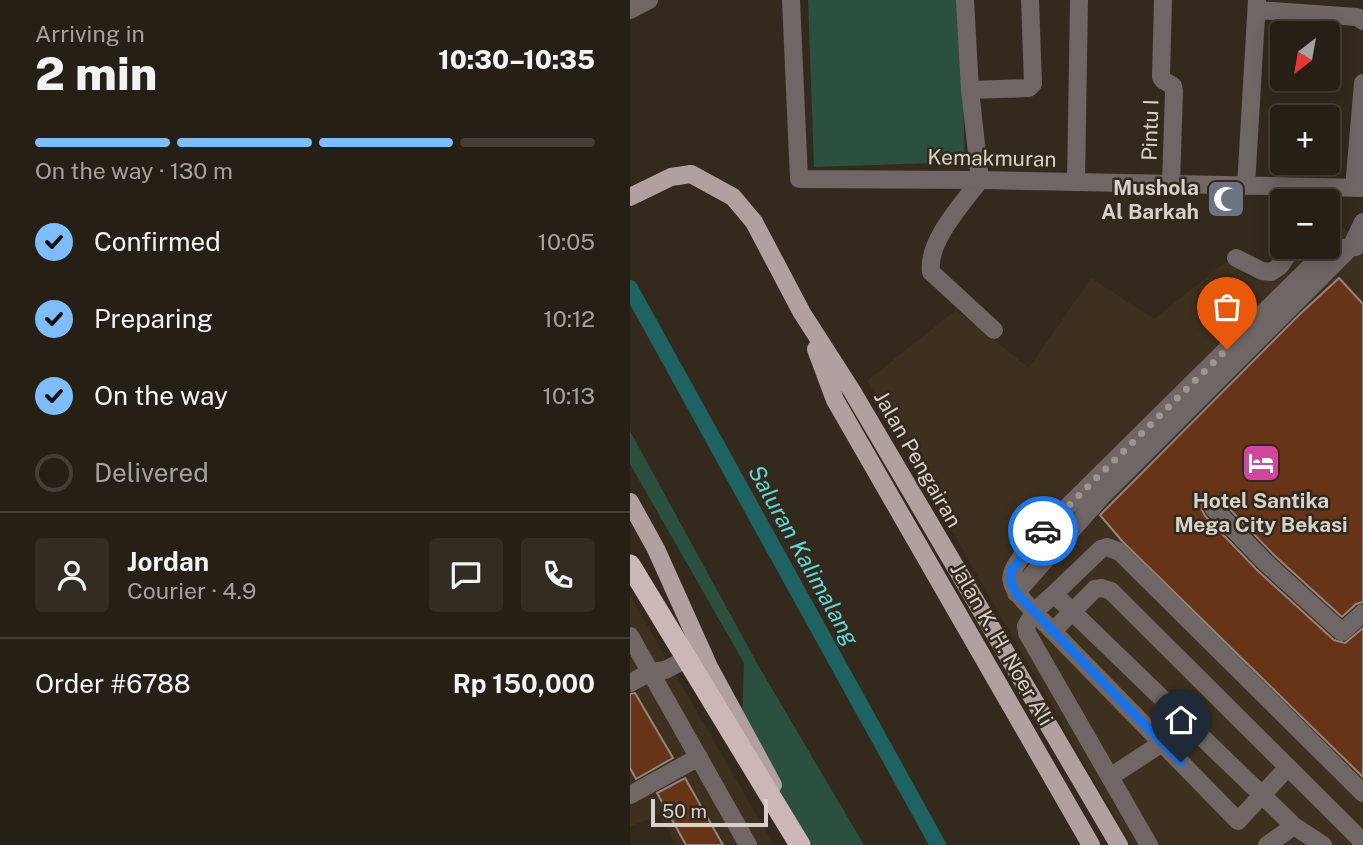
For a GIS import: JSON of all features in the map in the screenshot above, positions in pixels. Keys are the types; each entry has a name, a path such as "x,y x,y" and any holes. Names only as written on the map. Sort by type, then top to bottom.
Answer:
{"highway":[{"path":"630,565 699,659 801,845"}],"main road":[{"name":"Jalan Pengairan","path":"630,197 671,177 691,174 733,197 754,222 802,313 852,391 1119,845"},
{"name":"Jalan K. H. Noer Ali","path":"802,313 835,400 1091,845"},
{"path":"630,502 656,549 699,659"},
{"path":"630,527 699,659"}],"street":[{"path":"630,10 649,0"},
{"name":"Kemakmuran","path":"791,0 799,179 1171,184 1270,189"},
{"path":"965,0 970,90 980,180 935,245 930,259 931,272 993,330"},
{"path":"970,90 1029,88 1033,84 1030,0"},
{"path":"1076,182 1079,0"},
{"name":"Pintu I","path":"1163,0 1161,77 1173,86 1174,90 1171,184"},
{"path":"1246,186 1257,5 1324,7 1363,21"},
{"path":"1359,188 1363,83"},
{"name":"Kemakmuran","path":"1340,190 1359,188"},
{"path":"1288,767 1238,821 1016,593 1102,496 1357,249 1363,222"},
{"path":"1236,258 1262,271 1271,272 1285,259"},
{"path":"1213,508 1266,563 1342,632 1363,613"},
{"path":"1149,845 1027,633 1026,626 1034,612 1101,549 1107,547 1115,549 1363,793"},
{"path":"1053,631 1095,589 1111,591 1363,842"},
{"path":"1054,594 1294,826 1323,845"},
{"path":"630,636 748,845"},
{"path":"630,683 650,672 699,659"},
{"path":"1110,777 1162,743"},
{"path":"630,795 699,757"},
{"path":"1267,845 1294,826"}],"shaded area":[{"path":"1340,226 1363,242 1363,845 1131,845 867,381 956,310 1029,368 1091,278 1154,319 1226,262 1256,281 1279,259 1340,259"},
{"path":"630,596 774,845 676,845 659,814 630,827"}],"green space":[{"path":"808,0 960,0 965,162 814,167"},
{"path":"630,431 758,665 864,845 801,845 742,727 744,663 630,464"}],"building":[{"path":"1339,278 1363,304 1363,602 1356,604 1342,617 1274,555 1221,500 1210,497 1202,504 1202,510 1258,571 1334,640 1345,643 1363,628 1363,777 1122,541 1100,515"},
{"path":"635,693 673,758 636,779 630,768 630,694"},
{"path":"685,778 723,845 686,845 657,793"}],"waterway":[{"name":"Saluran Kalimalang","path":"630,288 938,845"}],"way so far":[{"path":"1043,531 1227,349"}],"place":[{"name":"Mushola Al Barkah","path":"1226,199"},
{"name":"Hotel Santika Mega City Bekasi","path":"1261,463"}],"route":[{"path":"1043,531 1032,541 1011,571 1011,583 1016,593 1181,762"}]}
